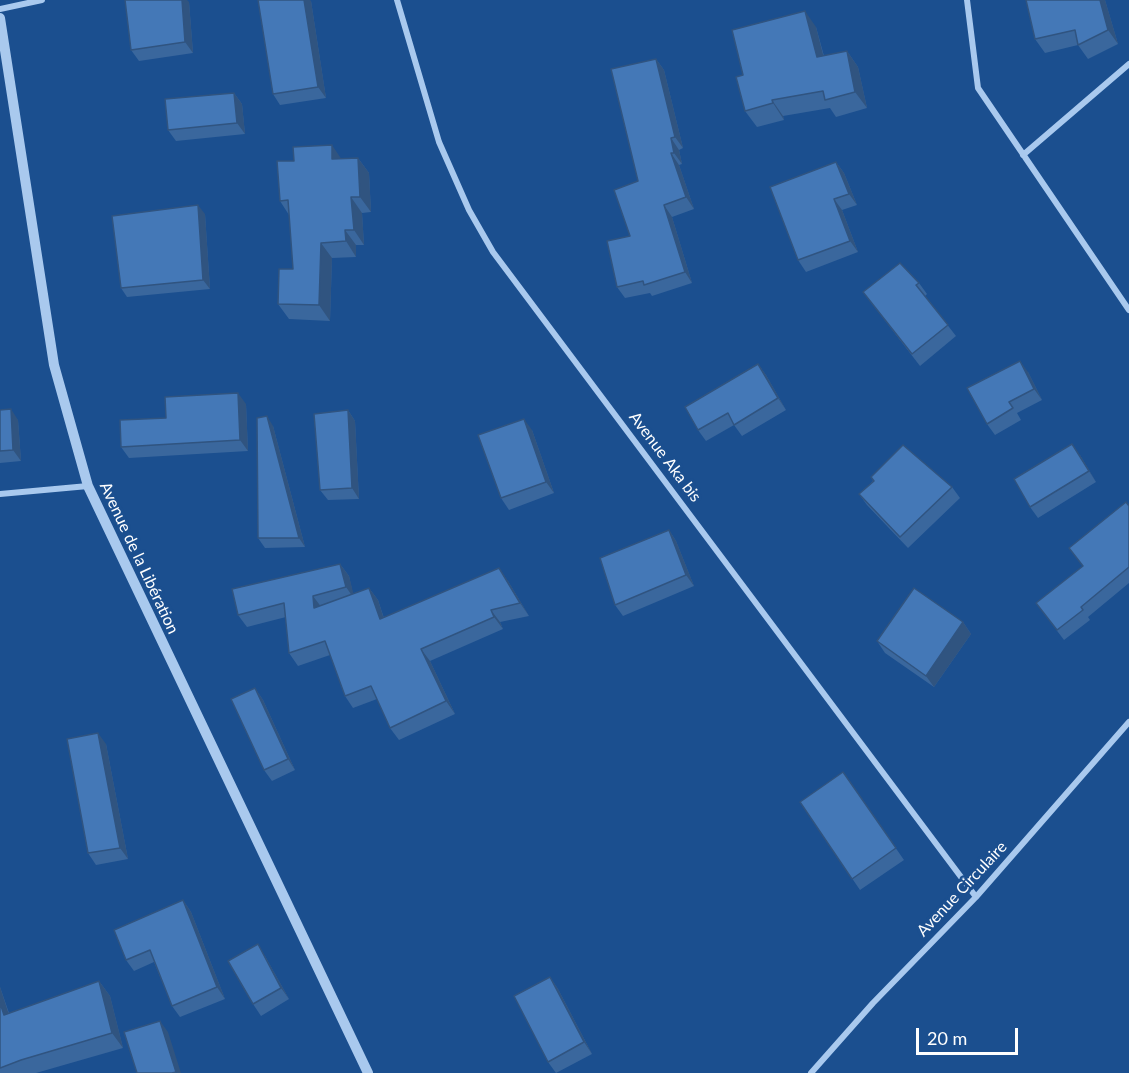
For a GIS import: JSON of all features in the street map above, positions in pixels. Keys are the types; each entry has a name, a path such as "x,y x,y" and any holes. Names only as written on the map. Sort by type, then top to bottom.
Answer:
{"street":[{"path":"0,9 42,0"},
{"name":"Avenue Aka bis","path":"397,0 440,142 469,210 493,252 976,897"},
{"path":"967,0 978,88 1129,310"},
{"name":"Avenue de la Libération","path":"0,18 54,365 88,486 368,1073"},
{"path":"1023,154 1129,64"},
{"path":"0,494 88,486"},
{"name":"Avenue Circulaire","path":"812,1073 873,1003 976,897 1129,722"}],"building":[{"path":"125,0 182,0 185,42 131,50"},
{"path":"258,0 304,0 318,87 273,94"},
{"path":"1026,0 1100,0 1108,30 1078,45 1075,30 1035,39"},
{"path":"805,11 817,57 847,51 855,92 825,100 823,91 772,100 773,103 745,111 736,77 743,75 732,30"},
{"path":"656,59 675,137 671,138 674,153 671,153 686,197 664,205 685,272 644,285 643,281 617,287 607,241 630,236 614,190 638,181 611,69"},
{"path":"234,93 237,123 168,130 165,99"},
{"path":"332,145 332,159 358,158 360,197 351,197 354,230 345,230 346,241 321,243 319,305 278,304 279,269 293,269 288,200 280,201 277,161 294,161 293,147"},
{"path":"836,162 849,194 834,199 850,241 798,260 770,187"},
{"path":"198,205 203,280 121,288 112,216"},
{"path":"900,263 919,283 916,285 948,325 912,354 863,292"},
{"path":"1020,361 1034,389 1009,402 1013,408 987,424 967,388"},
{"path":"758,364 778,398 734,425 728,413 698,430 685,407"},
{"path":"238,393 240,440 121,447 120,420 166,418 165,397"},
{"path":"11,409 13,450 0,451 0,410"},
{"path":"348,410 352,488 320,490 314,414"},
{"path":"267,416 299,538 258,538 257,418"},
{"path":"524,419 546,482 501,498 478,435"},
{"path":"1072,444 1089,471 1030,507 1014,479"},
{"path":"903,445 952,487 900,537 859,494 874,481 871,477"},
{"path":"1126,502 1129,506 1129,567 1081,607 1083,610 1057,630 1036,603 1083,566 1069,548"},
{"path":"669,530 686,575 615,605 600,558"},
{"path":"340,564 346,587 313,596 314,608 369,588 380,619 499,568 520,603 491,610 494,617 421,649 446,701 390,728 371,686 345,696 325,641 289,653 284,603 238,615 232,589"},
{"path":"914,588 963,622 926,676 877,641"},
{"path":"255,688 288,759 264,770 231,699"},
{"path":"98,733 120,848 88,853 67,739"},
{"path":"843,772 896,848 852,879 800,802"},
{"path":"183,900 217,987 172,1006 150,950 126,960 114,930"},
{"path":"258,944 281,988 253,1004 228,961"},
{"path":"550,977 584,1042 548,1062 514,996"},
{"path":"99,981 112,1033 0,1068 0,1003 4,1015"},
{"path":"160,1021 176,1072 137,1073 124,1032"}]}
